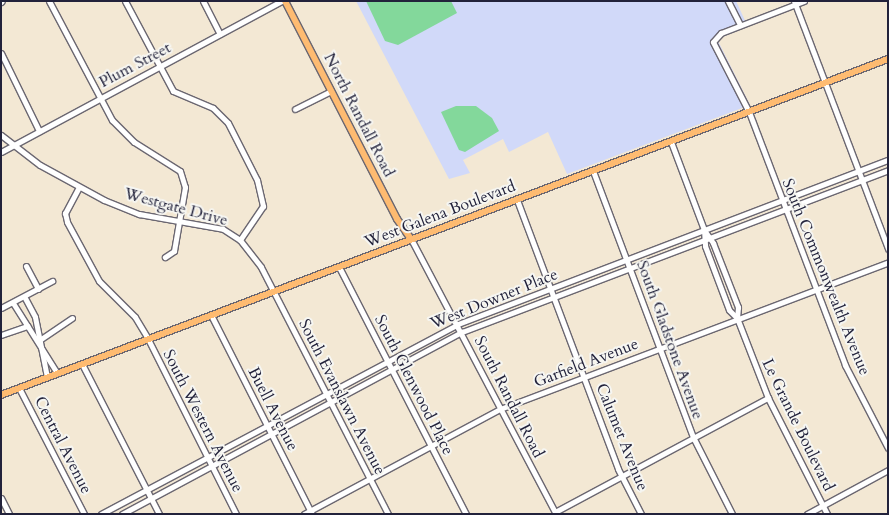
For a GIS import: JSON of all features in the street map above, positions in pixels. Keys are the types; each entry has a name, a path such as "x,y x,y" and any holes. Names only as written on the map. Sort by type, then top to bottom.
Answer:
{"main road":[{"name":"North Randall Road","path":"286,1 397,219 411,239"},
{"name":"West Galena Boulevard","path":"1,395 888,59"}],"street":[{"path":"49,1 98,99 112,120 134,142 180,171 185,186 174,251 165,257"},
{"path":"125,1 173,91 213,108 228,123 257,180 263,206 240,240"},
{"path":"203,1 220,34"},
{"name":"Plum Street","path":"1,152 281,1"},
{"path":"728,1 740,25 794,3 804,1"},
{"path":"794,3 888,249"},
{"name":"South Commonwealth Avenue","path":"740,25 716,36 713,42 749,112 845,365 888,448"},
{"path":"1,53 39,131"},
{"path":"295,109 331,91"},
{"name":"Westgate Drive","path":"1,135 13,145 79,187 139,214 223,229 240,240 250,250 274,291"},
{"name":"Le Grande Boulevard","path":"671,142 704,230 710,238 738,307 738,318 768,398 827,514"},
{"name":"West Downer Place","path":"101,514 458,324 888,160"},
{"name":"West Downer Place","path":"122,514 462,332 888,170"},
{"name":"South Gladstone Avenue","path":"593,171 693,437 732,514"},
{"name":"South Western Avenue","path":"79,187 65,213 67,222 99,280 135,317 148,339 236,514"},
{"name":"Calumet Avenue","path":"517,200 621,476 641,514"},
{"name":"Le Grande Boulevard","path":"704,230 704,240 729,310 738,318"},
{"name":"South Randall Road","path":"411,239 458,324 555,513"},
{"name":"Garfield Avenue","path":"304,514 312,512 500,409 888,262"},
{"path":"26,266 38,289"},
{"name":"South Glenwood Place","path":"339,267 466,514"},
{"path":"1,308 25,298 52,281"},
{"name":"South Evanslawn Avenue","path":"274,291 388,514"},
{"path":"25,298 35,317 38,341 47,377"},
{"path":"14,303 56,373"},
{"name":"Buell Avenue","path":"211,315 312,512"},
{"path":"38,341 72,318"},
{"path":"1,334 27,326"},
{"path":"82,364 160,514"},
{"name":"Central Avenue","path":"19,388 84,514"},
{"path":"555,513 768,398"},
{"path":"807,514 888,470"},
{"path":"1,498 9,514"}],"shaded area":[{"path":"356,1 736,1 748,27 717,39 750,105 567,174 548,132 509,152 503,139 463,160 470,173 449,179"}],"green space":[{"path":"366,1 451,1 457,13 398,45 385,41"},
{"path":"456,106 476,106 492,118 499,131 465,152 459,150 441,112"}]}
